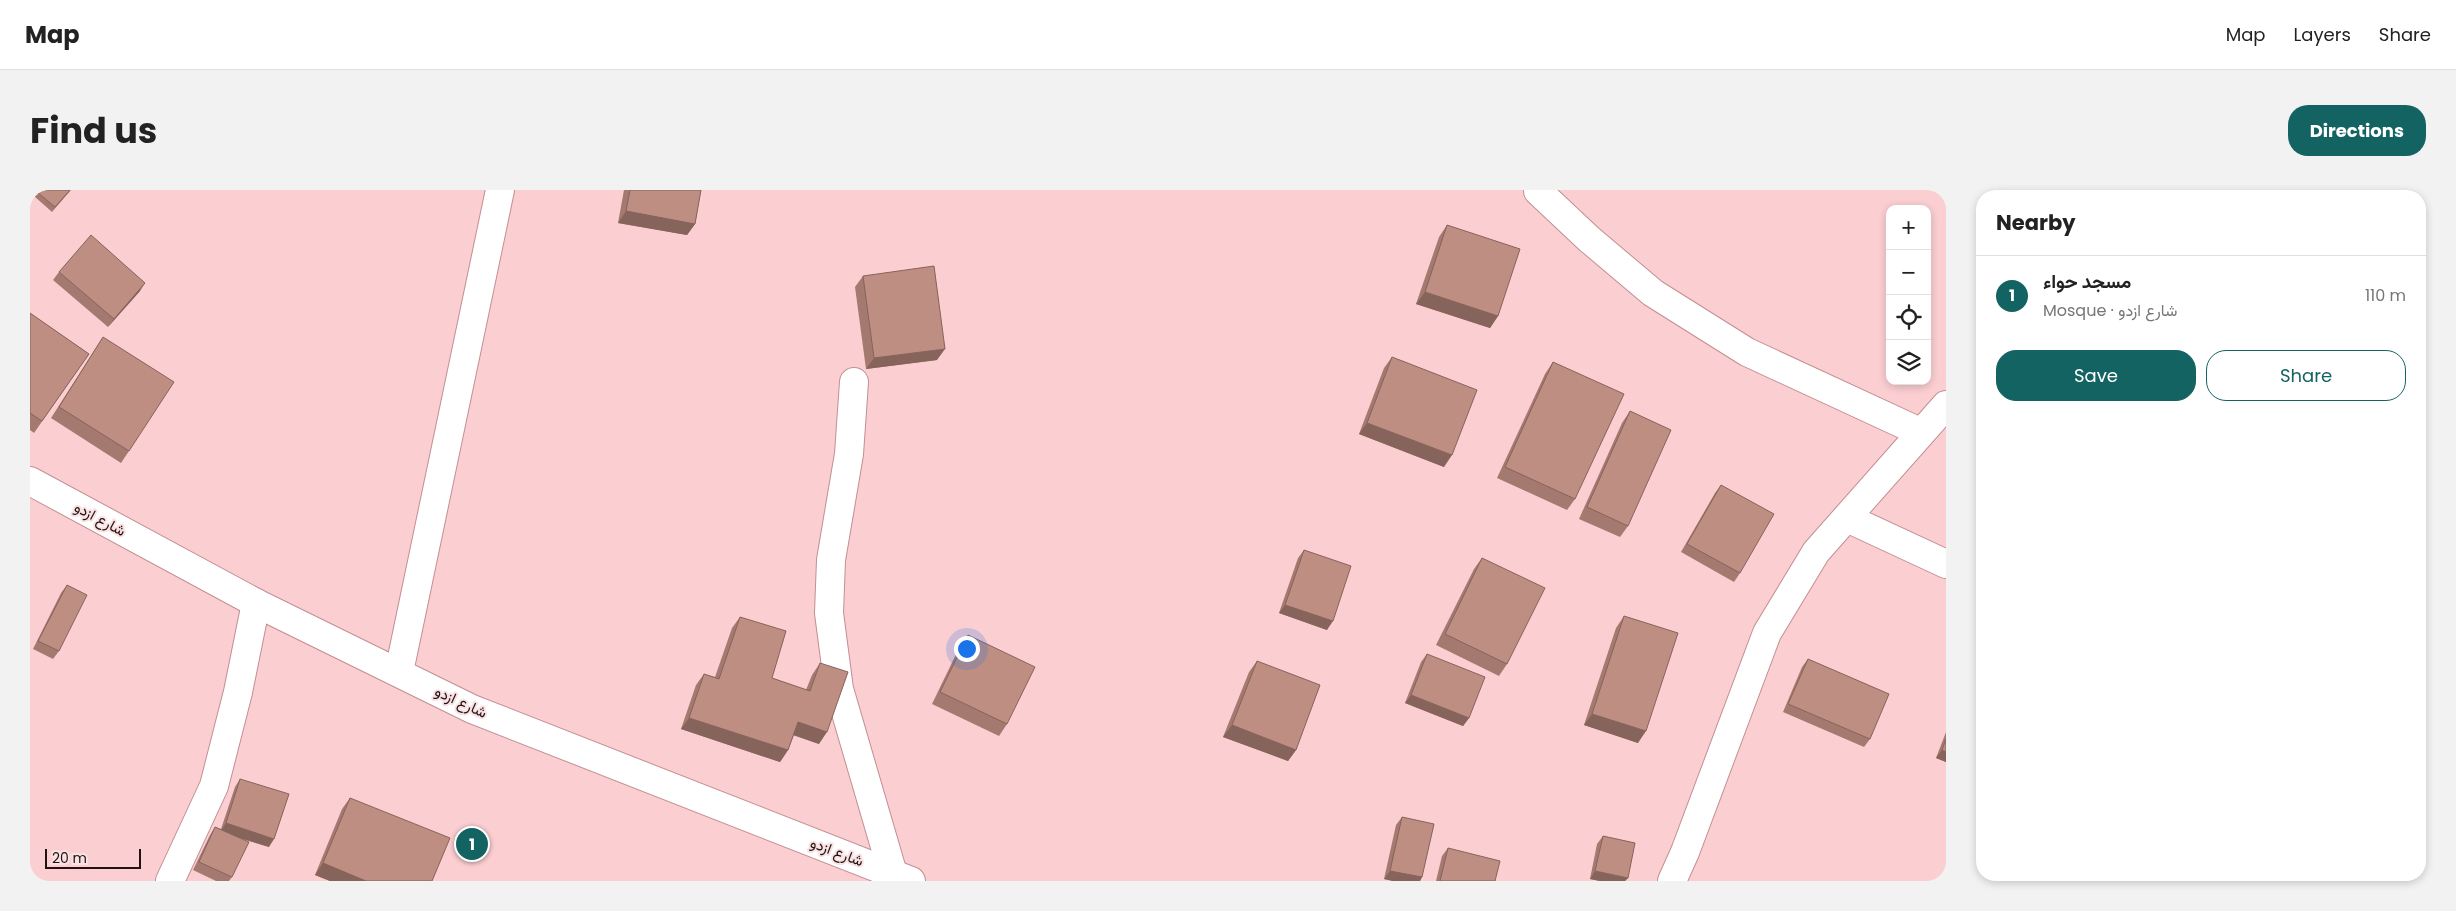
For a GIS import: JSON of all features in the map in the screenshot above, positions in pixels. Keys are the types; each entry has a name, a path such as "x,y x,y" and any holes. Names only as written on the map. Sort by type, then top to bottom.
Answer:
{"street":[{"path":"399,672 500,190"},
{"path":"1538,191 1589,239 1653,293 1747,352 1920,432"},
{"path":"854,382 849,454 831,560 828,613 840,689 902,878"},
{"path":"1672,881 1685,852 1767,633 1816,552 1920,432 1946,405"},
{"name":"شارع ازدو","path":"30,481 256,603 472,709 902,878"},
{"path":"1847,518 1946,564"},
{"path":"170,881 214,786 238,692 256,603"}],"building":[{"path":"38,190 70,190 55,207 37,192"},
{"path":"630,190 701,190 695,224 626,211"},
{"path":"1447,225 1520,249 1498,316 1425,292"},
{"path":"91,235 145,283 114,319 59,272"},
{"path":"934,266 945,349 874,358 863,276"},
{"path":"30,313 89,354 42,421 30,413"},
{"path":"103,337 174,382 129,451 59,407"},
{"path":"1392,357 1477,390 1452,455 1367,423"},
{"path":"1553,362 1624,394 1575,499 1505,467"},
{"path":"1630,411 1671,430 1628,526 1587,507"},
{"path":"1721,485 1774,514 1740,573 1687,544"},
{"path":"1304,550 1351,566 1333,621 1285,605"},
{"path":"1482,558 1545,588 1507,664 1445,634"},
{"path":"67,585 87,595 59,651 38,641"},
{"path":"1624,616 1678,633 1646,731 1592,714"},
{"path":"740,617 786,631 772,678 810,691 820,663 848,672 827,732 798,722 788,750 689,718 704,674 719,679"},
{"path":"968,635 1035,667 1007,724 940,692"},
{"path":"1427,654 1485,677 1469,718 1411,695"},
{"path":"1808,659 1889,694 1870,739 1788,704"},
{"path":"1257,661 1320,685 1296,750 1232,725"},
{"path":"1946,739 1946,752 1942,750"},
{"path":"240,779 289,794 274,839 226,823"},
{"path":"350,798 450,838 432,881 366,881 323,863"},
{"path":"1402,817 1434,824 1422,877 1390,871"},
{"path":"215,827 249,842 232,877 199,862"},
{"path":"1603,836 1635,843 1628,878 1595,871"},
{"path":"1448,848 1500,861 1495,881 1440,881"}],"place":[{"name":"مسجد حواء","path":"472,844"}]}
